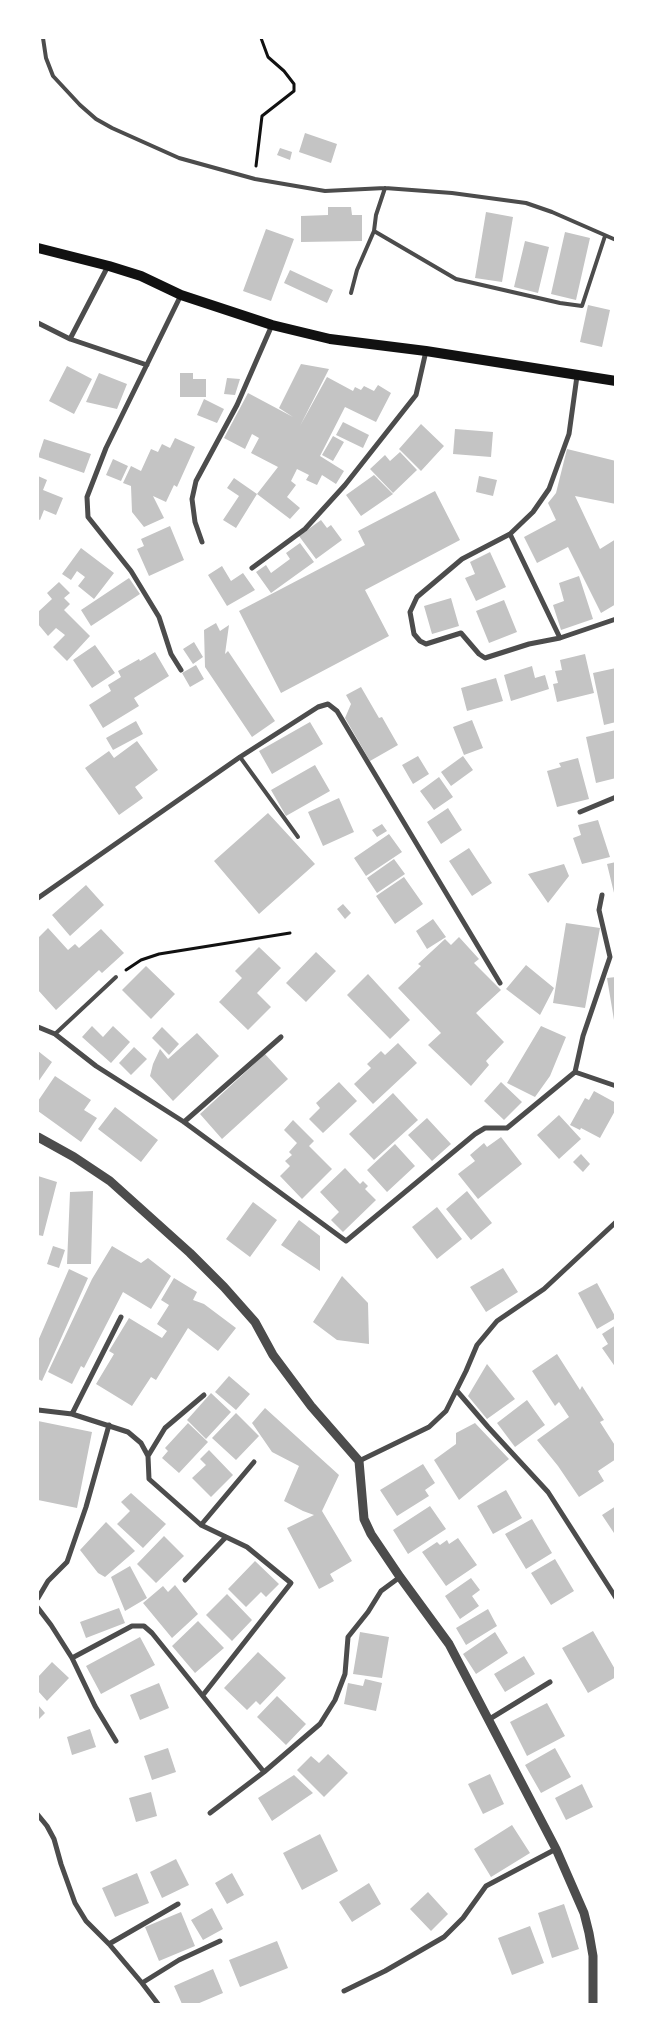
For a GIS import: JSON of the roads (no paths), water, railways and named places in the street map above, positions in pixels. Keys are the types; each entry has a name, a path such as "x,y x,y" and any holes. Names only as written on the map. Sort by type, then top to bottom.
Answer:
{"main road":[{"path":"38,248 109,266 141,276 181,295 272,325 330,339 426,351 616,381"}],"street":[{"path":"70,339 109,266"},
{"path":"181,295 103,456 87,497 88,517 131,572 159,618 172,654 181,670"},
{"path":"38,323 70,339 147,365"},
{"path":"202,542 195,522 192,500 196,480 237,405 272,325"},
{"path":"252,568 305,529 345,485 416,396 426,351"},
{"path":"577,376 569,434 549,489 533,512 510,534 462,558 417,597 410,612 414,634 420,641 426,644 461,634 478,654 485,658 529,644 560,638 616,619"},
{"path":"510,534 560,638"},
{"path":"38,898 240,757 318,707 328,704 337,711 500,983"},
{"path":"580,812 616,797"},
{"path":"38,1027 55,1034 96,1066 184,1122 346,1241 475,1134 485,1128 507,1128 576,1072 583,1036 613,956 599,910 602,895"},
{"path":"184,1122 281,1037"},
{"path":"576,1072 616,1086"},
{"path":"38,1137 74,1157 110,1181 190,1252 255,1322 273,1355 311,1406 359,1461 364,1519 371,1534 449,1644 556,1849 584,1913 593,1956 593,2004"},
{"path":"359,1461 429,1426 446,1411 477,1345 497,1322 544,1289 616,1222"},
{"path":"72,1414 121,1317"},
{"path":"457,1390 548,1492 616,1598"},
{"path":"148,1456 165,1428 204,1395"},
{"path":"38,1410 72,1414 128,1432 141,1443 148,1456 149,1479 201,1525 247,1547 290,1583 202,1695"},
{"path":"38,1598 48,1581 67,1562 86,1507 109,1425"},
{"path":"201,1525 254,1462"},
{"path":"185,1580 226,1537"},
{"path":"210,1812 264,1772 320,1724 335,1700 345,1674 348,1637 368,1612 381,1591 400,1577"},
{"path":"38,1608 51,1624 72,1658 95,1706 116,1741"},
{"path":"72,1658 132,1626 144,1626 152,1633 264,1772"},
{"path":"488,1720 550,1682"},
{"path":"38,1816 54,1838 60,1864 75,1903 86,1921 109,1944 158,2004"},
{"path":"344,1992 444,1937 463,1918 486,1886 556,1849"},
{"path":"109,1944 178,1904"},
{"path":"142,1983 179,1960 220,1941"}],"lane":[{"path":"43,38 46,58 53,76 65,91 96,119 179,158 255,179 325,191 385,188 452,193 526,203 552,212 616,240"},
{"path":"351,293 357,270 374,231 376,215 385,188"},
{"path":"374,231 456,279 542,299 582,306 605,236"},
{"path":"240,757 298,837"},
{"path":"55,1034 116,976"}]}
